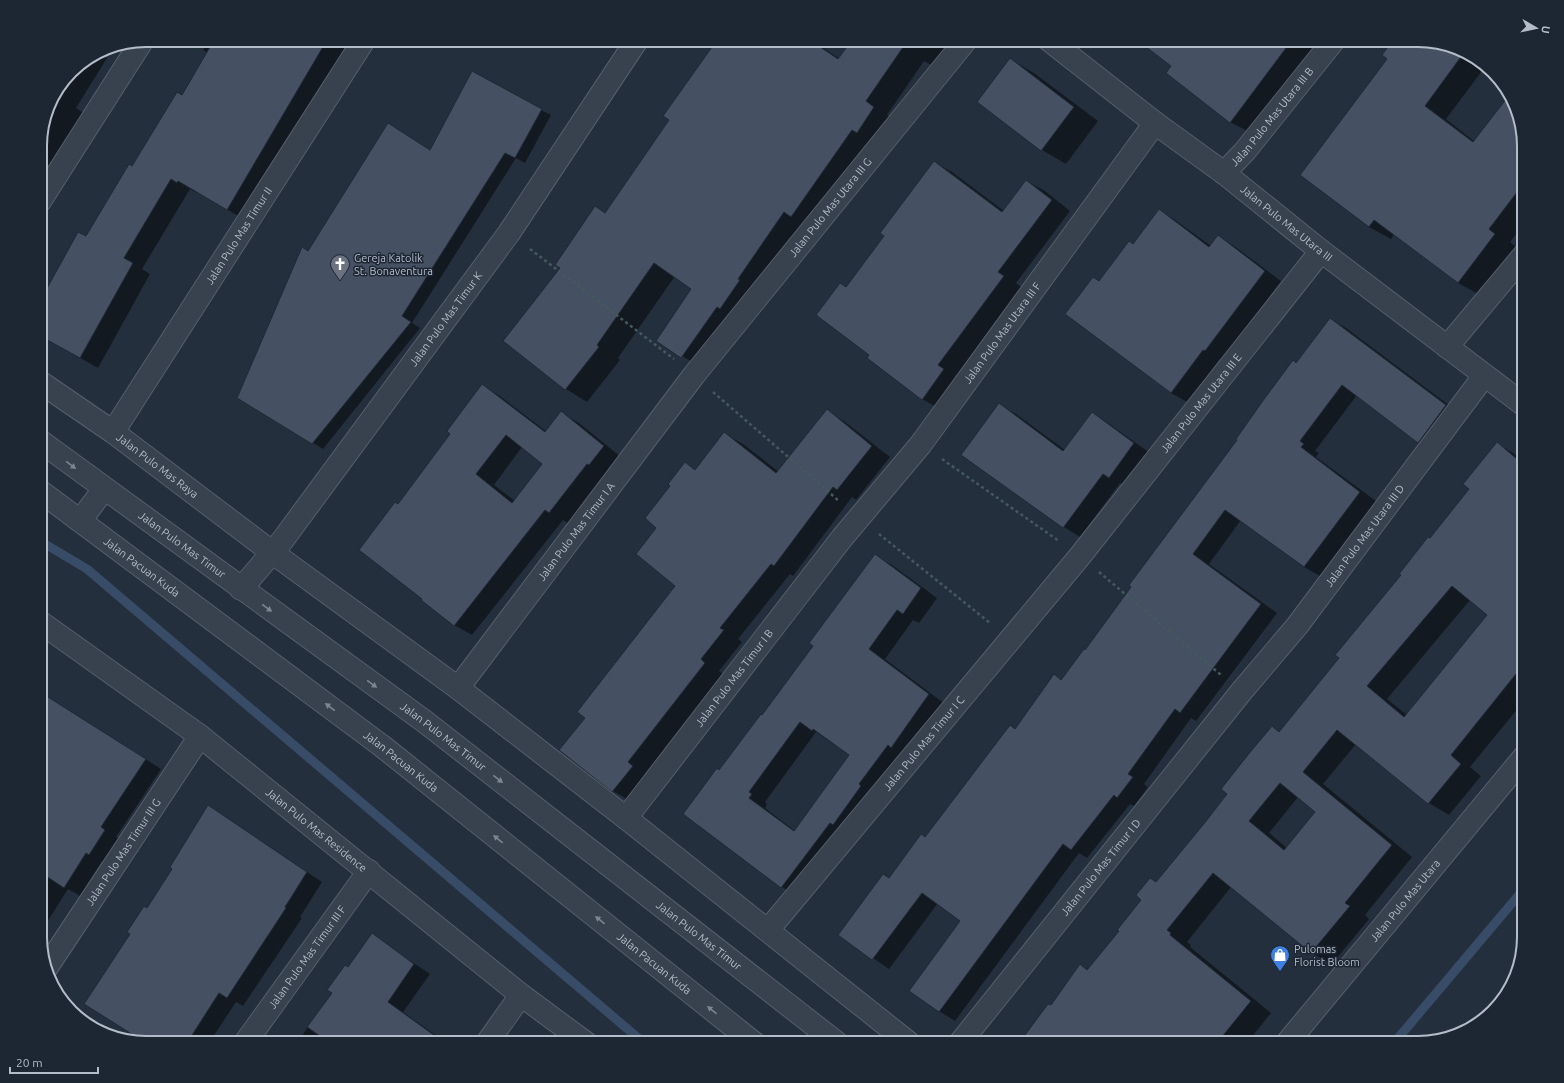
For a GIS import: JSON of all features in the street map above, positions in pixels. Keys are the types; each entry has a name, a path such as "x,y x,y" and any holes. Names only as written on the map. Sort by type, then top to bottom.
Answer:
{"street":[{"path":"47,191 138,47"},
{"name":"Jalan Pulo Mas Timur II","path":"113,432 360,47"},
{"name":"Jalan Pulo Mas Timur K","path":"241,589 273,553 509,233 632,47"},
{"name":"Jalan Pulo Mas Utara III G","path":"694,375 960,47"},
{"name":"Jalan Pulo Mas Utara III","path":"1058,47 1155,123 1224,173 1322,251 1517,400"},
{"name":"Jalan Pulo Mas Utara III B","path":"1224,173 1245,151 1328,47"},
{"name":"Jalan Pulo Mas Utara III F","path":"842,538 860,519 921,444 1155,123"},
{"name":"Jalan Pulo Mas Utara III E","path":"1080,556 1322,251"},
{"path":"1447,347 1517,263"},
{"name":"Jalan Pulo Mas Timur I A","path":"458,688 694,375"},
{"name":"Jalan Pulo Mas Utara III D","path":"1241,692 1297,626 1484,376"},
{"name":"Jalan Pulo Mas Raya","path":"47,387 113,432 273,553"},
{"name":"Jalan Pulo Mas Timur","path":"47,446 424,721 828,1036"},
{"path":"80,521 104,489"},
{"name":"Jalan Pacuan Kuda","path":"47,496 382,746 737,1036"},
{"name":"Jalan Pulo Mas Timur I B","path":"626,818 842,538"},
{"path":"273,553 458,688 626,818 900,1036"},
{"name":"Jalan Pulo Mas Timur I C","path":"768,930 1009,639 1080,556"},
{"name":"Jalan Pulo Mas Residence","path":"47,627 200,736 521,995 577,1036"},
{"name":"Jalan Pulo Mas Timur I D","path":"966,1036 1241,692"},
{"name":"Jalan Pulo Mas Timur III G","path":"50,962 200,736"},
{"name":"Jalan Pulo Mas Utara","path":"1293,1036 1517,765"},
{"name":"Jalan Pulo Mas Timur III F","path":"251,1036 369,871"},
{"path":"492,1036 521,995"}],"path":[{"path":"509,233 694,375 860,519 1009,639"},
{"path":"921,444 1080,556 1241,692"}],"building":[{"path":"210,47 323,47 227,210 178,181 177,183 171,179 124,258 133,263 80,358 47,340 47,288 78,232 86,236 129,164 132,166 177,92 182,95"},
{"path":"712,47 820,47 838,59 847,47 903,47 866,101 874,107 857,133 852,130 791,217 784,212 738,279 740,280 720,309 717,307 681,358 656,341 691,289 654,263 597,345 599,347 565,390 503,341 560,268 555,265 595,206 605,213 669,120 663,116"},
{"path":"1146,47 1287,47 1230,123 1166,73 1171,66"},
{"path":"1388,47 1418,47 1444,50 1461,57 1425,106 1473,142 1506,100 1514,120 1517,146 1517,192 1489,229 1495,234 1458,283 1374,220 1369,227 1300,175 1387,59 1382,55"},
{"path":"1010,58 1074,107 1041,151 977,102"},
{"name":"Gereja Katolik St. Bonaventura","path":"472,71 542,109 515,158 505,153 402,316 411,322 312,444 237,398 302,247 308,251 388,123 430,150"},
{"path":"934,161 1002,212 1026,180 1052,200 998,272 1004,276 938,365 944,369 922,400 867,358 869,355 816,315 840,283 846,287 884,236 880,233"},
{"path":"1159,209 1209,247 1218,235 1265,271 1205,351 1203,350 1171,393 1065,314 1093,277 1099,281 1129,241 1133,244"},
{"path":"1330,318 1446,405 1418,443 1342,385 1300,441 1304,444 1301,447 1360,492 1304,567 1225,510 1193,554 1261,604 1180,713 1175,709 1128,774 1133,777 1117,798 1114,795 1071,850 1063,844 939,1012 909,991 960,921 922,893 872,960 838,935 883,874 889,878 921,834 925,837 1010,725 1015,729 1054,674 1061,680 1084,649 1085,650 1131,587 1129,585 1237,440 1236,439 1262,402 1293,360 1296,363"},
{"path":"482,384 545,432 561,411 604,446 589,465 587,464 549,513 545,510 454,626 359,550 395,502 398,504 450,434 447,431","holes":["506,435 542,464 512,503 476,474"]},
{"path":"999,403 1063,451 1092,412 1134,443 1109,478 1103,474 1063,528 961,455"},
{"path":"827,409 872,446 837,490 833,487 774,566 771,564 720,628 724,630 701,659 705,663 628,762 633,766 612,792 559,750 585,718 577,712 675,586 636,554 656,528 645,518 670,486 668,484 685,462 695,470 724,432 776,473"},
{"path":"1497,442 1517,459 1517,673 1451,755 1461,764 1428,804 1337,730 1303,772 1392,845 1345,903 1350,906 1311,953 1213,873 1167,930 1171,933 1170,935 1251,1001 1223,1036 1024,1036 1048,1004 1051,1005 1080,964 1087,970 1119,931 1117,930 1141,900 1136,895 1150,878 1156,882 1207,820 1227,794 1221,789 1247,756 1272,726 1279,732 1339,658 1335,655 1401,575 1399,574 1428,537 1430,538 1469,489 1463,484","holes":["1452,586 1487,615 1404,717 1367,686","1280,783 1315,812 1284,850 1249,821"]},
{"path":"875,554 921,588 903,614 897,610 869,649 929,694 891,748 888,745 859,784 861,786 833,825 830,823 781,888 683,814 717,768 719,770 761,714 762,715 813,646 809,643","holes":["800,722 812,731 813,729 849,755 794,831 749,798 752,794 749,792"]},
{"path":"47,696 146,759 101,827 105,830 89,855 86,853 64,888 47,877"},
{"path":"208,805 307,872 285,907 286,908 227,998 219,993 191,1036 133,1035 84,1004 130,934 127,932 144,906 147,908 172,869 170,867"},
{"path":"372,933 414,964 388,1002 435,1036 320,1036 307,1027 332,993 327,990 345,965 348,967"}],"waterway":[{"path":"47,545 87,569 636,1036"},
{"path":"1400,1036 1517,897"}],"place":[{"name":"Gereja Katolik St. Bonaventura","path":"340,281"},
{"name":"Pulomas Florist Bloom","path":"1280,972"}]}
